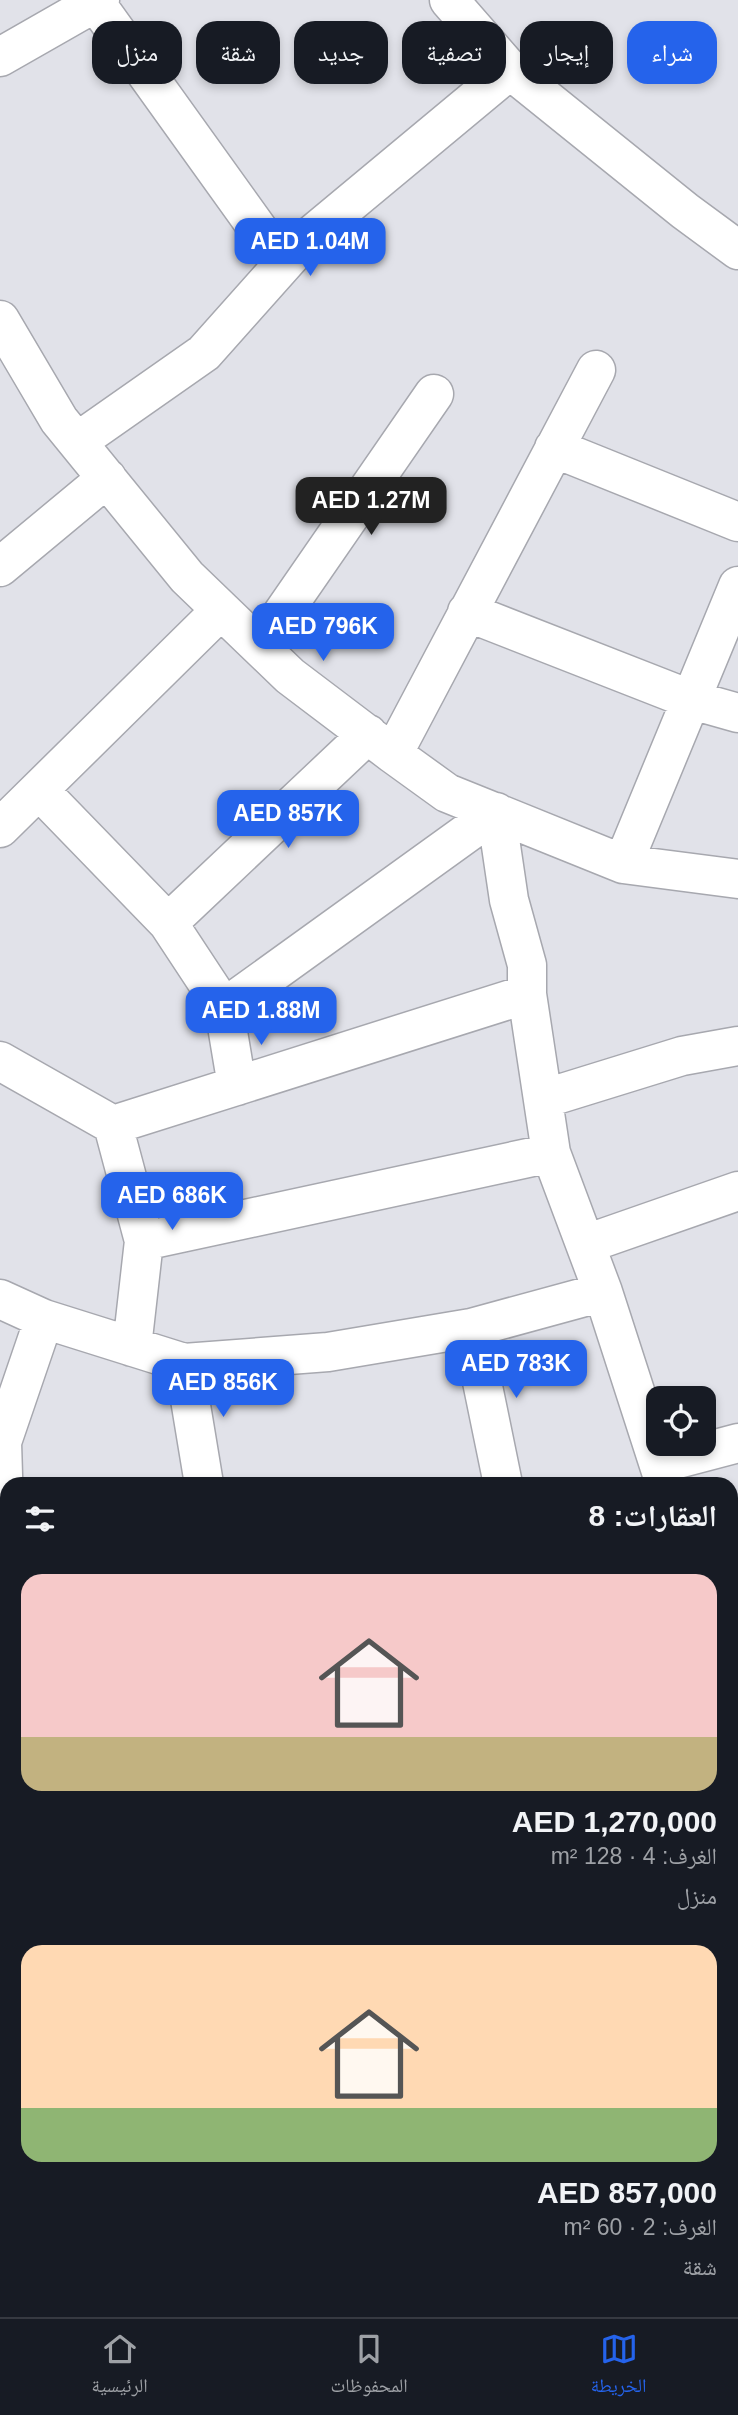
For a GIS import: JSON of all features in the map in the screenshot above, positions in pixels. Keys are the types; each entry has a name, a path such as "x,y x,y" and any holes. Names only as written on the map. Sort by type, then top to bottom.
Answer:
{"street":[{"path":"449,0 510,69 685,211 738,250"},
{"path":"0,57 97,1 283,264"},
{"path":"77,442 204,353 302,243 510,69"},
{"path":"0,320 59,420 187,577 290,676 447,793 623,864 738,879"},
{"path":"168,923 380,744 467,612 596,370"},
{"path":"260,646 434,394"},
{"path":"554,448 738,522"},
{"path":"0,567 107,478"},
{"path":"623,864 738,586"},
{"path":"221,610 14,806 168,923 224,1008 237,1086"},
{"path":"467,612 692,700 738,713"},
{"path":"496,812 509,900 527,965 527,994 551,1153 603,1292 662,1474 738,1443"},
{"path":"224,1008 496,812"},
{"path":"113,1125 527,994"},
{"path":"543,1099 682,1056 738,1046"},
{"path":"0,1061 113,1125 144,1241 132,1347"},
{"path":"144,1241 551,1153"},
{"path":"586,1244 738,1191"},
{"path":"0,1299 44,1319 184,1363 328,1352 471,1328 603,1292"},
{"path":"2,1477 1,1442 44,1319"},
{"path":"471,1328 502,1477"},
{"path":"184,1363 203,1477"}]}
